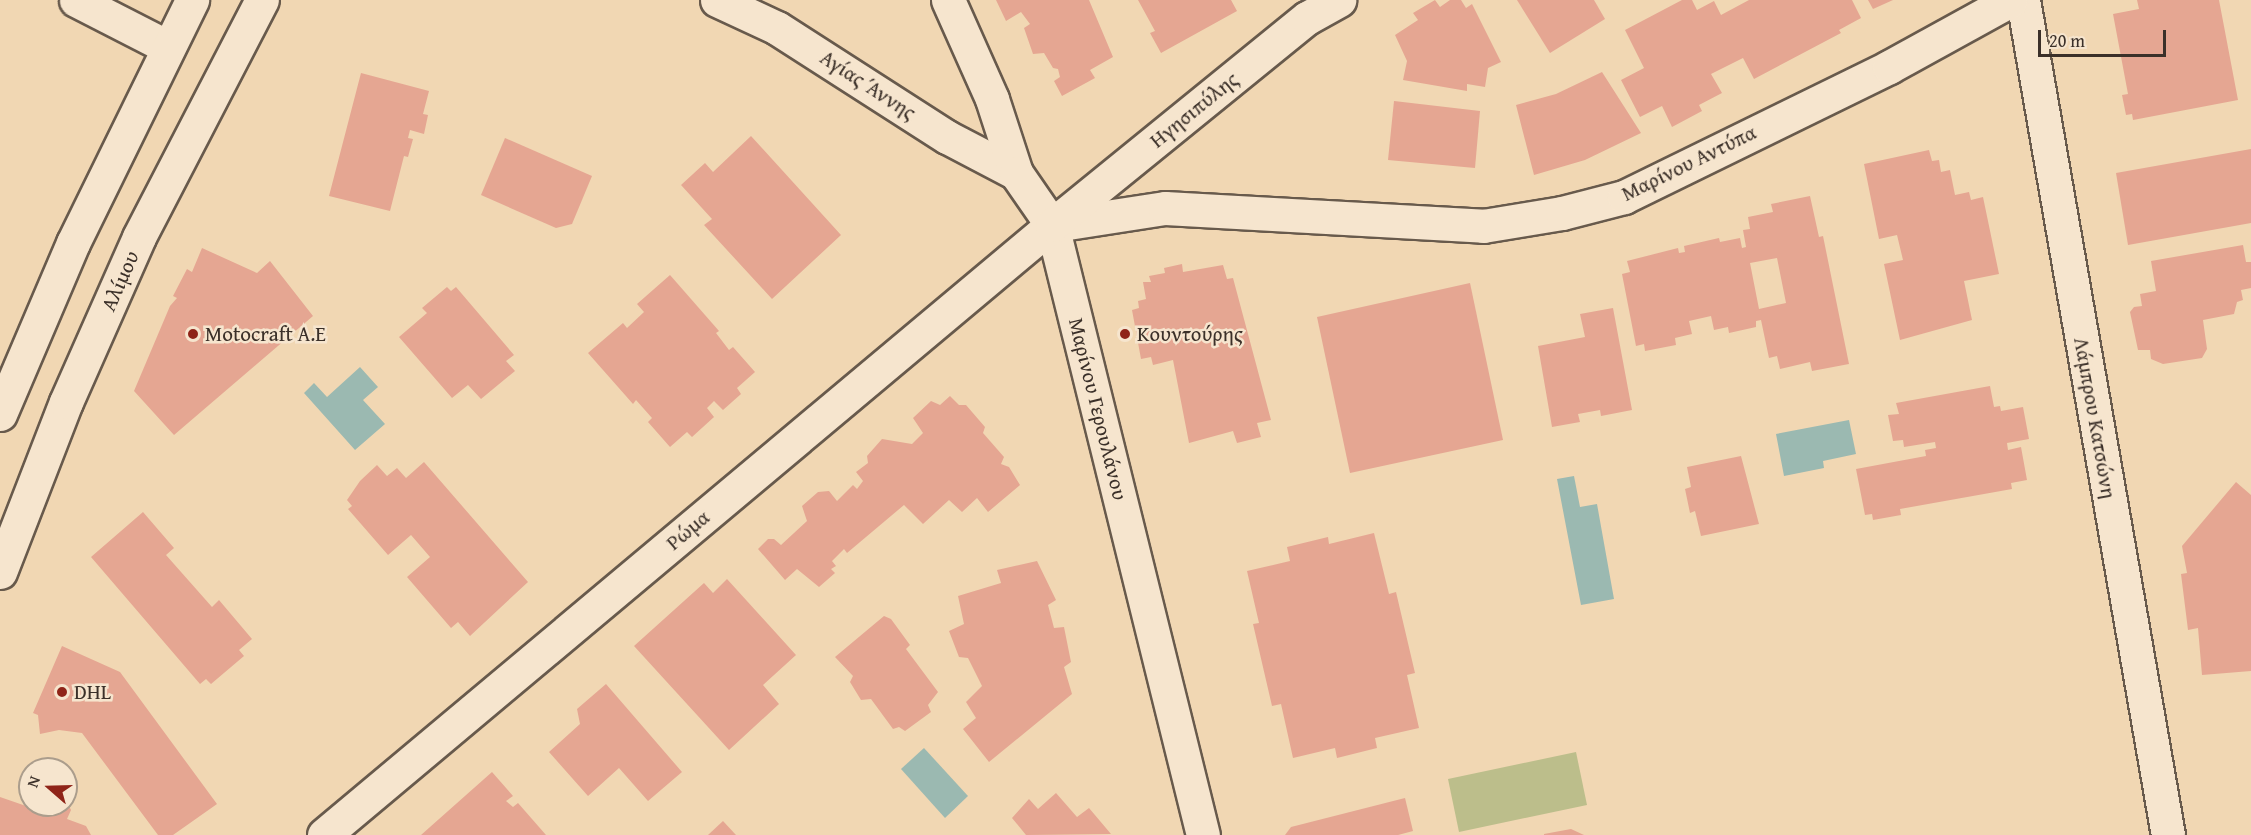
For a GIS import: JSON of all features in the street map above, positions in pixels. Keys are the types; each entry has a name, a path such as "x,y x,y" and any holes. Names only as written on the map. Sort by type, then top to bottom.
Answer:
{"street":[{"path":"76,0 168,47"},
{"path":"4,397 73,243 192,0"},
{"name":"Αλίμου","path":"0,572 66,402 139,237 262,0"},
{"name":"Αγίας Άννης","path":"717,0 777,28 947,137 1017,173"},
{"name":"Μαρίνου Γερουλάνου","path":"948,0 992,99 1017,173 1052,225 1203,835"},
{"name":"Ηγησιπύλης","path":"1052,225 1303,9 1339,0"},
{"name":"Μαρίνου Αντύπα","path":"1052,225 1165,208 1483,226 1562,213 1624,196 1889,67 2011,0"},
{"name":"Λάμπρου Κατσώνη","path":"2023,0 2168,835"},
{"name":"Ρώμα","path":"324,835 1052,225"}],"green space":[{"path":"1576,752 1587,805 1459,832 1448,779"}],"water":[{"path":"360,367 378,387 363,400 385,424 355,450 304,393 314,383 327,397"},
{"path":"1849,420 1856,454 1823,461 1824,468 1784,476 1776,434"},
{"path":"1574,476 1580,507 1597,504 1614,599 1581,605 1557,479"},
{"path":"924,748 968,796 945,818 901,769"}],"building":[{"path":"996,0 1089,0 1113,57 1090,70 1095,78 1062,96 1054,81 1060,77 1058,69 1053,68 1044,53 1033,54 1024,28 1030,24 1021,12 1006,21"},
{"path":"1138,0 1231,0 1237,11 1161,53 1150,33 1155,31"},
{"path":"1435,0 1440,7 1450,0 1461,0 1466,8 1472,4 1501,62 1488,68 1485,87 1467,84 1467,91 1403,80 1407,61 1395,35 1418,20 1413,13"},
{"path":"1517,0 1594,0 1605,19 1550,53"},
{"path":"1682,0 1692,0 1697,10 1714,1 1721,15 1749,0 1852,0 1861,18 1839,30 1841,33 1754,79 1743,58 1711,74 1722,93 1699,105 1702,111 1672,127 1662,106 1640,117 1621,80 1644,68 1625,30"},
{"path":"1868,0 1893,0 1873,9"},
{"path":"2137,0 2219,0 2238,100 2133,120 2132,114 2126,115 2122,95 2128,94 2113,14 2139,9"},
{"path":"1602,72 1641,133 1585,160 1534,175 1516,105 1556,94"},
{"path":"361,73 429,91 423,114 428,115 424,134 410,130 408,138 413,139 408,157 404,156 390,211 329,196"},
{"path":"1394,101 1480,111 1475,168 1388,160"},
{"path":"751,136 841,235 772,299 704,225 712,219 681,185 705,163 713,172"},
{"path":"505,138 592,176 572,224 556,228 481,195"},
{"path":"2251,149 2251,223 2128,245 2116,173"},
{"path":"1929,150 1932,161 1939,160 1941,172 1950,170 1955,195 1969,192 1971,200 1983,197 1999,274 1964,281 1972,320 1900,340 1884,264 1903,260 1897,235 1879,239 1864,164"},
{"path":"1810,196 1819,237 1823,236 1849,364 1812,371 1810,362 1780,369 1777,356 1769,358 1761,320 1756,321 1756,327 1729,333 1728,327 1714,330 1711,316 1689,321 1692,334 1675,338 1676,345 1645,351 1644,344 1636,346 1622,274 1630,272 1627,261 1678,248 1679,253 1685,252 1684,246 1719,238 1720,242 1740,238 1742,248 1746,247 1743,230 1750,229 1748,217 1773,212 1771,204","holes":["1777,258 1786,303 1759,309 1750,263"]},
{"path":"2243,245 2246,262 2251,262 2251,288 2241,290 2243,300 2237,302 2234,314 2203,320 2207,349 2202,358 2163,364 2151,359 2150,350 2138,350 2130,312 2134,307 2142,306 2140,294 2156,291 2151,261"},
{"path":"202,248 257,273 270,261 313,316 174,435 134,391 170,306 177,298 173,296 187,269 192,272"},
{"path":"1182,264 1183,272 1223,265 1227,279 1233,278 1271,420 1257,423 1261,437 1237,443 1233,431 1189,443 1173,360 1153,365 1151,357 1141,359 1132,310 1139,308 1138,301 1146,299 1143,282 1151,282 1149,276 1165,273 1164,268"},
{"path":"670,275 719,331 716,333 729,350 733,347 755,372 737,388 741,394 723,410 714,401 707,408 714,417 692,437 687,432 670,447 648,422 652,418 636,400 633,404 588,353 623,323 627,328 644,312 637,304"},
{"path":"1470,283 1503,440 1350,473 1317,317"},
{"path":"447,287 451,291 456,287 514,355 506,361 515,371 481,399 468,385 452,398 399,337 427,313 422,308"},
{"path":"1613,308 1632,410 1601,416 1600,410 1578,414 1580,422 1552,427 1538,346 1585,337 1580,314"},
{"path":"1990,386 1994,407 2000,406 2001,411 2023,407 2029,439 2007,443 2008,450 2021,447 2027,480 2011,483 2012,489 1900,509 1901,515 1873,520 1872,514 1865,515 1856,469 1926,456 1925,450 1936,448 1935,442 1904,447 1903,440 1893,441 1888,415 1899,414 1896,403"},
{"path":"950,396 959,405 966,405 985,427 983,433 1004,457 1001,464 1009,467 1020,485 988,512 977,498 962,512 949,500 923,524 904,505 847,553 844,549 832,561 836,566 831,569 835,573 819,587 797,569 785,580 758,549 768,539 774,539 781,545 807,521 802,506 818,492 829,491 837,501 853,485 857,489 863,481 856,472 868,463 867,456 882,439 912,444 923,433 913,418 931,401 940,405"},
{"path":"1741,456 1759,524 1701,536 1695,511 1690,513 1685,489 1691,487 1687,467"},
{"path":"424,462 528,582 470,636 458,622 451,628 407,577 430,557 411,535 388,555 348,509 352,506 347,500 360,481 377,465 387,476 397,468 406,478"},
{"path":"2236,482 2251,495 2251,671 2202,675 2198,628 2188,630 2181,574 2187,573 2182,546"},
{"path":"143,512 174,548 166,555 212,607 219,600 252,639 239,650 244,656 211,684 206,679 200,684 91,557"},
{"path":"1374,533 1389,594 1396,592 1415,673 1407,675 1419,728 1375,738 1377,748 1337,758 1335,748 1293,758 1281,704 1272,706 1253,624 1259,623 1247,571 1290,561 1287,547 1328,537 1329,544"},
{"path":"1037,561 1056,600 1048,605 1054,628 1064,627 1071,662 1064,667 1072,694 989,762 963,729 976,718 966,702 982,686 968,658 959,657 949,631 964,624 958,596 1001,583 997,570"},
{"path":"727,579 796,655 763,685 779,704 729,750 634,646 704,583 713,593"},
{"path":"884,616 891,619 910,645 906,649 938,692 928,705 931,712 905,731 899,727 893,729 871,699 861,700 850,682 853,676 835,657"},
{"path":"62,646 120,672 217,804 173,835 158,835 82,733 59,730 40,734 38,715 33,713"},
{"path":"606,684 682,772 648,801 619,768 588,796 549,752 580,724 577,709"},
{"path":"492,772 513,796 506,801 513,807 518,803 546,835 421,835"},
{"path":"1056,793 1077,817 1089,808 1111,834 1026,835 1012,818 1029,799 1038,809"},
{"path":"0,797 18,803 18,817 68,817 67,819 86,826 91,835 0,835"},
{"path":"1405,798 1413,831 1398,835 1285,835 1291,827"},
{"path":"723,821 736,835 708,835"},
{"path":"1571,829 1584,835 1544,835 1544,834"}],"place":[{"name":"Motocraft Α.Ε","path":"193,334"},
{"name":"Κουντούρης","path":"1125,334"},
{"name":"DHL","path":"62,692"}]}
